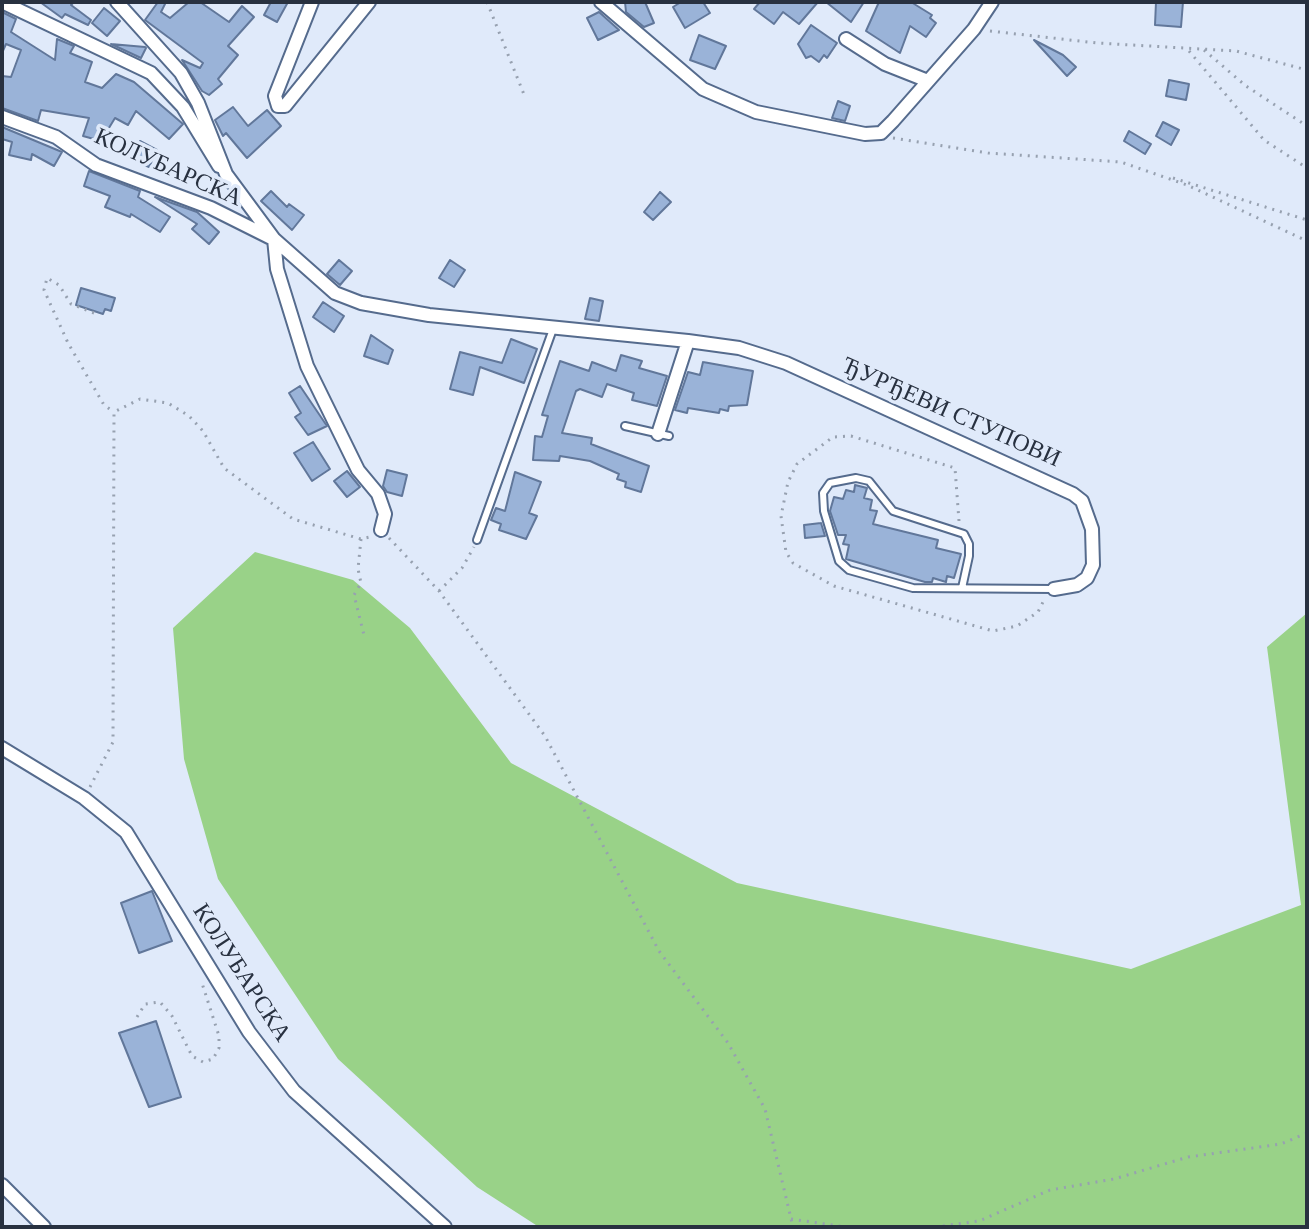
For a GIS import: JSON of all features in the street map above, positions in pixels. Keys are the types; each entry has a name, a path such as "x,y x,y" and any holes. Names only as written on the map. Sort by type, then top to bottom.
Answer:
{"street":[{"name":"КОЛУБАРСКА","path":"2,2 151,73 183,107 226,174"},
{"name":"ЂУРЂЕВИ СТУПОВИ","path":"117,2 181,73 198,103 226,174 274,239 335,293 361,303 429,315 739,348 786,363 1073,494 1082,501 1092,529 1093,565 1087,578 1077,585 1050,590"},
{"path":"312,2 275,96 275,104 285,106 369,2"},
{"path":"601,2 703,89 756,112 865,134 881,133 974,29 992,2"},
{"path":"846,39 885,64 928,81"},
{"name":"КОЛУБАРСКА","path":"2,117 56,137 96,165 211,208 274,239"},
{"name":"ЂУРЂЕВИ СТУПОВИ","path":"274,239 277,269 307,366 358,470 378,494 385,514 381,530"},
{"path":"664,435 688,341"},
{"name":"КОЛУБАРСКА","path":"2,748 84,798 126,832 249,1032 294,1091 445,1227"},
{"path":"2,1185 44,1227"}],"lane":[{"path":"477,540 554,326"},
{"path":"625,426 664,435"},
{"path":"962,588 969,544 959,533 893,511 869,481 842,479 830,483 823,493 824,511 842,567 913,588 1050,590"}],"path":[{"path":"487,2 525,97"},
{"path":"974,29 1097,43 1236,51 1307,70"},
{"path":"1187,49 1264,140 1307,168"},
{"path":"1204,50 1246,86 1307,126"},
{"path":"865,134 988,153 1099,158 1217,189 1307,220"},
{"path":"1152,172 1270,221 1307,241"},
{"path":"94,313 71,304 59,285 47,278 44,290 68,343 104,405 114,412"},
{"path":"114,412 140,399 168,403 189,416 203,431 224,468 293,519 361,539 381,530 439,591 545,736 659,951 728,1043 765,1109 793,1227"},
{"path":"84,798 113,742 114,412"},
{"path":"959,533 955,468 858,437 833,437 812,450 797,464 784,496 781,516 786,552 793,563 834,586 993,631 1017,626 1038,612 1050,590"},
{"path":"361,539 358,569 361,583 354,595 365,639"},
{"path":"439,591 462,568 477,540"},
{"path":"137,1017 145,1004 160,1002 172,1016 192,1056 203,1062 213,1059 219,1048 219,1036 201,981 200,956"},
{"path":"935,1227 979,1221 1050,1190 1114,1179 1188,1157 1281,1144 1307,1133"},
{"path":"791,1219 846,1227"}],"green space":[{"path":"255,552 353,580 410,628 511,763 737,883 1131,969 1301,905 1267,647 1307,613 1307,1227 539,1227 477,1187 338,1059 218,879 184,759 173,628"}],"building":[{"path":"40,2 74,2 71,5 91,20 88,25 65,14 62,18"},
{"path":"158,2 166,2 161,12 170,18 189,2 200,2 229,22 242,6 254,17 228,46 238,55 218,79 222,84 209,95 202,91 182,60 200,68 203,63 145,20"},
{"path":"271,2 288,2 277,22 264,15"},
{"path":"625,2 645,2 654,23 644,27 626,12"},
{"path":"681,2 703,2 710,13 685,28 673,7"},
{"path":"760,2 818,2 799,24 783,12 774,24 754,9"},
{"path":"826,2 864,2 851,22"},
{"path":"879,2 911,2 932,15 930,18 936,23 926,37 910,26 900,53 866,31"},
{"path":"1156,2 1183,2 1181,27 1155,25"},
{"path":"104,8 120,21 107,36 92,23"},
{"path":"2,12 16,19 11,32 55,60 57,39 74,46 70,53 92,62 85,82 102,88 116,74 134,82 183,124 169,139 136,111 128,125 115,118 101,141 83,136 89,118 41,110 38,121 2,108 2,76 11,77 21,50 6,44 2,53"},
{"path":"599,12 619,30 598,40 587,18"},
{"path":"811,25 837,43 827,58 824,55 819,62 811,56 806,58 798,44"},
{"path":"699,35 726,46 715,69 690,60"},
{"path":"1034,40 1063,55 1076,67 1067,76"},
{"path":"111,44 145,47 146,48 141,58"},
{"path":"1169,80 1189,84 1186,100 1166,96"},
{"path":"838,101 850,106 845,121 832,118"},
{"path":"233,107 248,126 267,110 281,126 247,158 226,133 223,136 215,120"},
{"path":"1163,122 1179,130 1171,145 1156,136"},
{"path":"2,127 62,152 54,166 32,154 31,160 9,155 12,142 2,139"},
{"path":"1129,131 1151,144 1145,154 1124,141"},
{"path":"140,141 157,150 149,167 131,159"},
{"path":"89,171 140,191 138,197 170,217 160,232 131,214 130,217 105,207 110,196 84,186"},
{"path":"271,191 287,207 289,204 304,215 292,230 261,201"},
{"path":"660,192 671,202 653,220 644,212"},
{"path":"155,197 197,212 219,232 209,244 192,229 197,224"},
{"path":"339,260 352,271 340,285 327,274"},
{"path":"450,260 465,270 454,287 439,278"},
{"path":"81,288 115,298 111,311 105,309 103,314 76,305"},
{"path":"590,298 603,301 599,321 585,319"},
{"path":"323,302 344,316 334,332 313,317"},
{"path":"371,335 393,350 388,364 364,356"},
{"path":"511,339 537,349 524,383 480,367 473,395 450,389 460,352 502,363"},
{"path":"621,355 642,361 639,368 667,376 657,406 632,400 634,393 607,384 602,397 580,389 576,391 562,433 592,438 591,444 649,466 641,492 625,487 626,482 617,479 619,474 590,461 560,456 559,461 533,460 535,436 542,437 548,416 542,415 560,361 589,371 592,362 616,371"},
{"path":"703,362 753,371 747,405 729,406 728,411 720,409 719,413 688,408 687,413 675,410 688,372 700,375"},
{"path":"300,386 327,426 308,435 295,417 301,413 289,393"},
{"path":"313,442 330,469 312,481 294,453"},
{"path":"387,470 407,475 402,496 387,492 383,486"},
{"path":"347,471 360,487 347,497 334,481"},
{"path":"515,472 541,482 529,513 537,516 526,539 499,530 501,524 491,520 496,508 505,511"},
{"path":"855,485 867,488 864,498 872,500 870,510 877,511 873,524 938,540 936,548 961,554 954,578 947,576 946,582 933,578 932,582 925,582 846,559 849,545 843,544 846,535 838,535 830,511 834,497 843,499 846,490 854,492"},
{"path":"821,523 825,536 805,538 804,525"},
{"path":"152,891 172,941 139,953 121,903"},
{"path":"156,1021 181,1097 149,1107 119,1033"}]}
